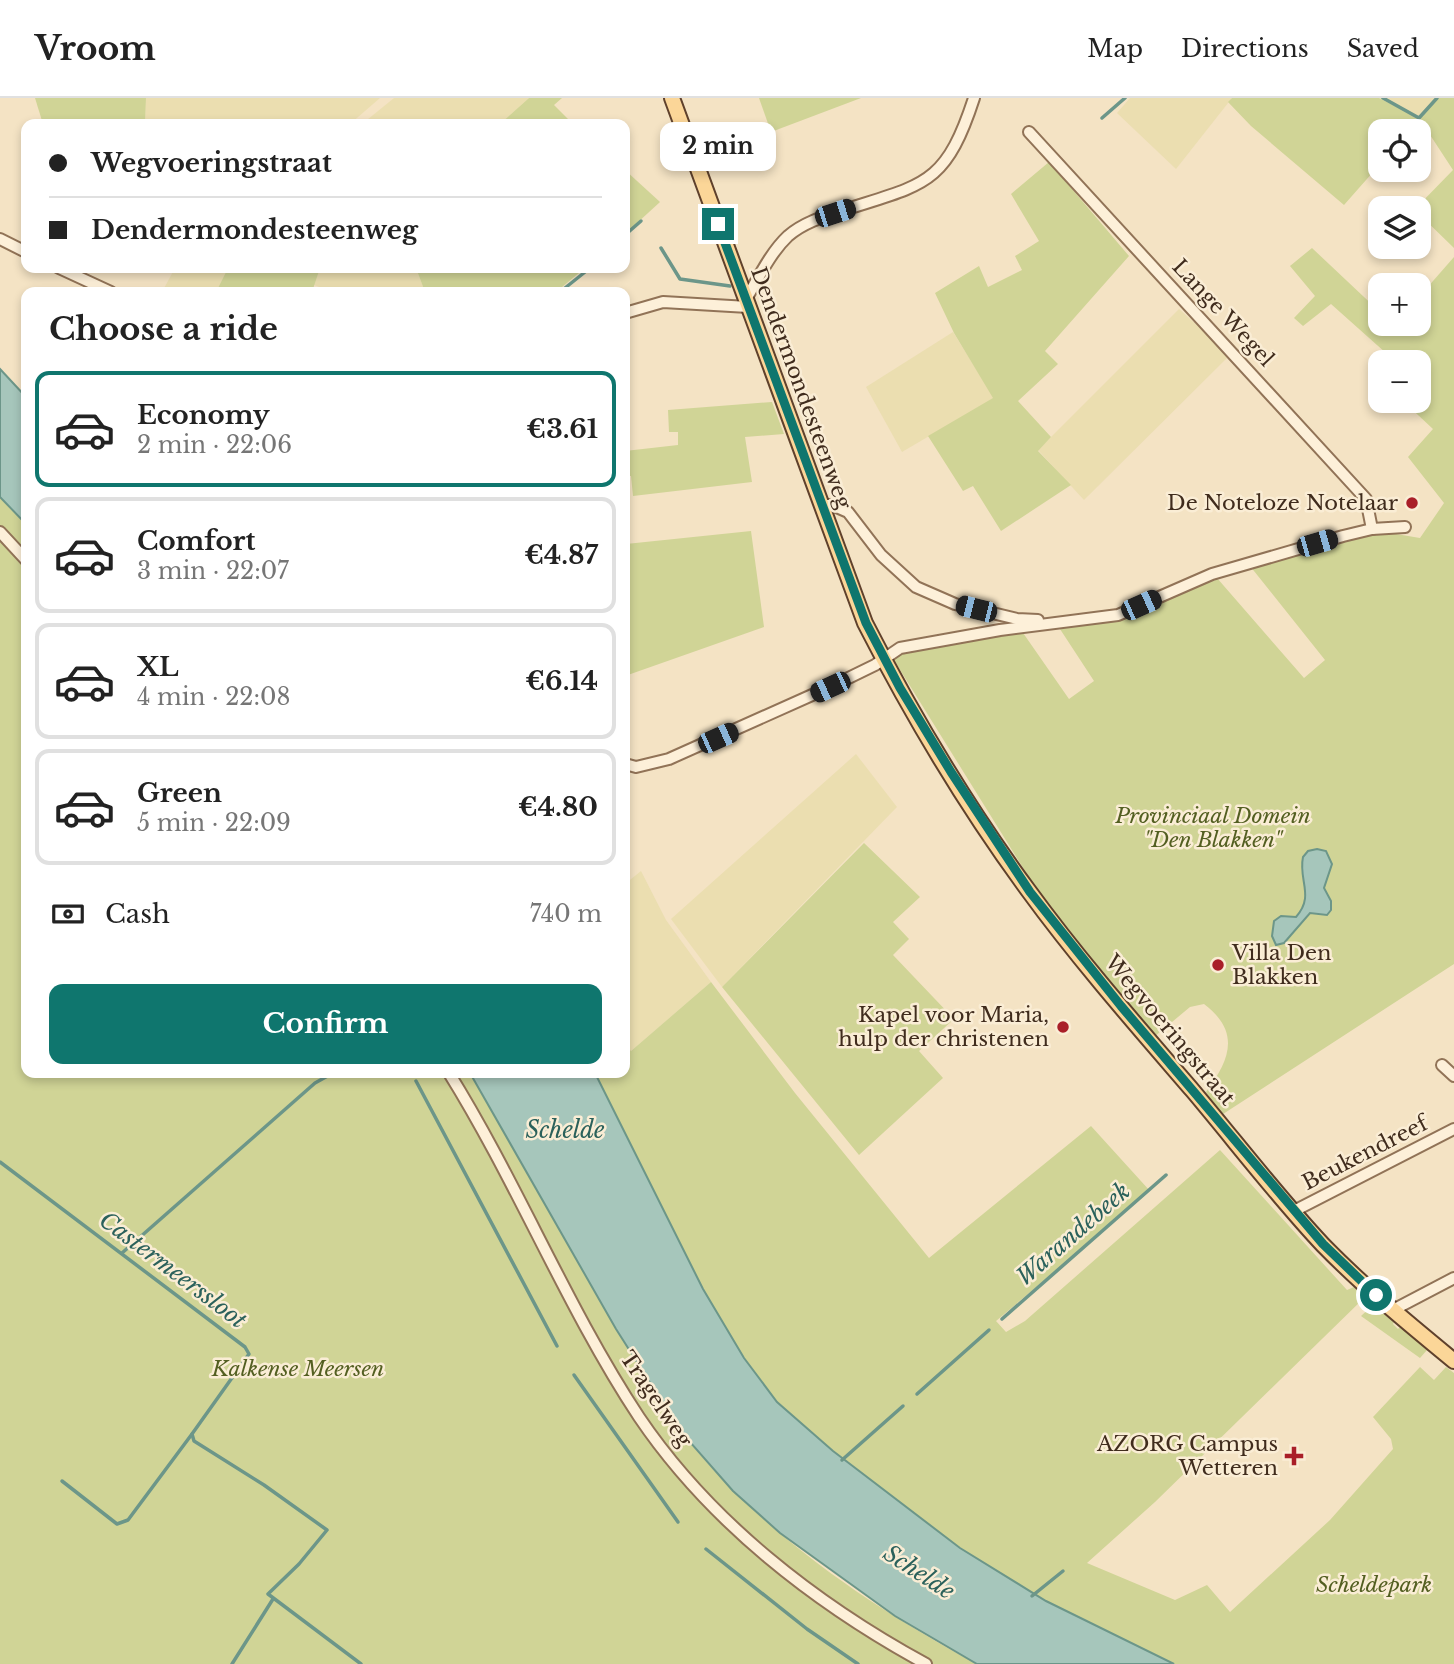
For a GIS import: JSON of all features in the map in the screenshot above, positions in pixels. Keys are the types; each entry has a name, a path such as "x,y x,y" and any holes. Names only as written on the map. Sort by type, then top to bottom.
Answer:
{"main road":[{"name":"Dendermondesteenweg","path":"672,98 866,623 900,688"},
{"name":"Wegvoeringstraat","path":"900,688 1030,892 1146,1036 1323,1244 1393,1310 1454,1361"}],"street":[{"path":"630,312 663,302 747,303 778,248 798,228 813,220 901,192 924,182 940,170 954,151 974,98"},
{"name":"Lange Wegel","path":"1028,132 1366,499 1371,529"},
{"path":"0,239 21,250"},
{"path":"71,273 100,287"},
{"path":"821,505 832,505 848,512 881,555 915,587 955,604 1017,619 1069,622"},
{"path":"630,765 636,767 668,759 830,687 900,648 1118,615 1212,574 1371,529 1405,527"},
{"path":"0,533 21,555"},
{"path":"1442,1065 1454,1076"},
{"name":"Tragelweg","path":"452,1078 616,1380 672,1460 737,1531 764,1553 827,1602 926,1664"},
{"name":"Beukendreef","path":"1294,1211 1454,1129"},
{"path":"1393,1310 1454,1279"}],"shaded area":[{"path":"146,98 380,98 356,119 145,119"},
{"path":"394,98 529,98 506,119 368,119"},
{"path":"1130,98 1232,98 1176,169 1117,113"},
{"path":"1379,98 1437,98 1419,118"},
{"path":"172,273 226,273 218,287 165,287"},
{"path":"318,273 418,273 423,287 319,287 314,285"},
{"path":"1179,309 1230,355 1084,500 1038,450"},
{"path":"953,332 994,398 902,452 866,387"},
{"path":"856,754 897,807 722,987 671,919"},
{"path":"641,871 666,920 711,982 631,1051 630,1050 630,880"}],"green space":[{"path":"35,98 146,98 145,119 41,119"},
{"path":"529,98 562,98 554,105 568,119 506,119"},
{"path":"759,98 861,98 771,132"},
{"path":"1232,98 1379,98 1419,118 1368,119 1368,178 1344,205 1251,126 1228,102"},
{"path":"1437,98 1454,98 1454,248 1431,226 1431,196 1428,196 1453,170 1431,136 1431,119 1420,119"},
{"path":"1049,162 1129,256 1045,351 1058,364 1018,401 1051,437 1038,451 1071,485 1001,531 973,486 963,491 928,436 993,398 954,333 935,293 979,266 988,287 1022,270 1015,256 1039,241 1011,194"},
{"path":"630,175 660,202 630,229"},
{"name":"Provinciaal Domein \"Den Blakken\"","path":"1312,248 1368,301 1368,336 1431,336 1431,283 1454,257 1454,964 1220,1116 1206,1092 1221,1069 1228,1046 1223,1025 1216,1015 1204,1004 1190,1007 1154,1037 1035,887 892,657 912,647 1021,630 1069,699 1094,681 1058,626 1123,619 1217,578 1304,678 1325,660 1250,566 1378,531 1420,538 1444,503 1408,457 1433,429 1416,413 1431,413 1431,350 1383,350 1331,304 1303,326 1294,318 1315,296 1290,266"},
{"path":"226,273 318,273 314,287 218,287"},
{"path":"418,273 579,273 562,287 423,287"},
{"path":"772,402 784,434 745,437 752,482 633,496 630,450 678,445 678,432 669,432 668,410"},
{"name":"Kalkense Meersen","path":"0,497 21,519 21,1078 473,1078 660,1401 683,1434 713,1469 746,1503 818,1564 896,1617 977,1664 0,1664"},
{"path":"751,531 764,627 630,674 630,544"},
{"path":"864,843 920,897 893,922 909,939 893,955 954,1019 919,1051 943,1078 859,1155 722,987"},
{"name":"Scheldepark","path":"711,982 795,1093 929,1258 1091,1126 1150,1191 996,1321 1006,1332 1025,1321 1220,1150 1347,1290 1354,1287 1364,1298 1155,1502 1087,1563 1175,1600 1207,1585 1230,1612 1330,1520 1393,1449 1391,1439 1373,1417 1420,1367 1434,1380 1446,1367 1454,1373 1454,1664 1174,1664 1046,1601 959,1548 833,1451 777,1402 744,1358 703,1289 598,1078 630,1078 631,1051"},
{"path":"1373,1305 1394,1322 1398,1329 1400,1327 1427,1350 1420,1358 1361,1316"}],"water":[{"path":"0,369 21,392 21,519 0,497"},
{"path":"1308,851 1326,851 1332,864 1324,888 1331,901 1331,910 1327,915 1310,913 1284,943 1276,945 1272,936 1274,921 1281,916 1296,917 1302,909 1305,895 1303,857"},
{"name":"Schelde","path":"473,1078 598,1078 703,1289 744,1358 777,1402 833,1451 960,1548 1046,1601 1174,1664 977,1664 895,1616 780,1533 733,1491 682,1433 616,1329"}],"waterway":[{"path":"1102,118 1125,98"},
{"path":"1383,98 1419,118 1437,98"},
{"path":"630,231 641,221"},
{"path":"661,248 680,279 730,286"},
{"path":"566,287 584,273"},
{"path":"122,1253 315,1083 324,1078"},
{"path":"416,1081 557,1346"},
{"name":"Castermeerssloot","path":"0,1162 245,1347 249,1354 192,1434 194,1441 264,1485 327,1530 299,1564 268,1594 361,1664"},
{"name":"Warandebeek","path":"1002,1319 1166,1175"},
{"name":"Warandebeek","path":"917,1394 989,1330"},
{"path":"574,1375 678,1522"},
{"name":"Warandebeek","path":"842,1460 903,1406"},
{"path":"62,1481 117,1524 128,1520 192,1434"},
{"path":"706,1549 807,1629 858,1664"},
{"path":"1032,1596 1063,1571"},
{"path":"232,1664 273,1599"}],"place":[{"name":"De Noteloze Notelaar","path":"1412,503"},
{"name":"Villa Den Blakken","path":"1218,965"},
{"name":"Kapel voor Maria, hulp der christenen","path":"1063,1027"},
{"name":"AZORG Campus Wetteren","path":"1294,1456"}],"route":[{"path":"718,224 866,623 900,688 951,772 1030,892 1121,1006 1323,1244 1376,1295"}]}
